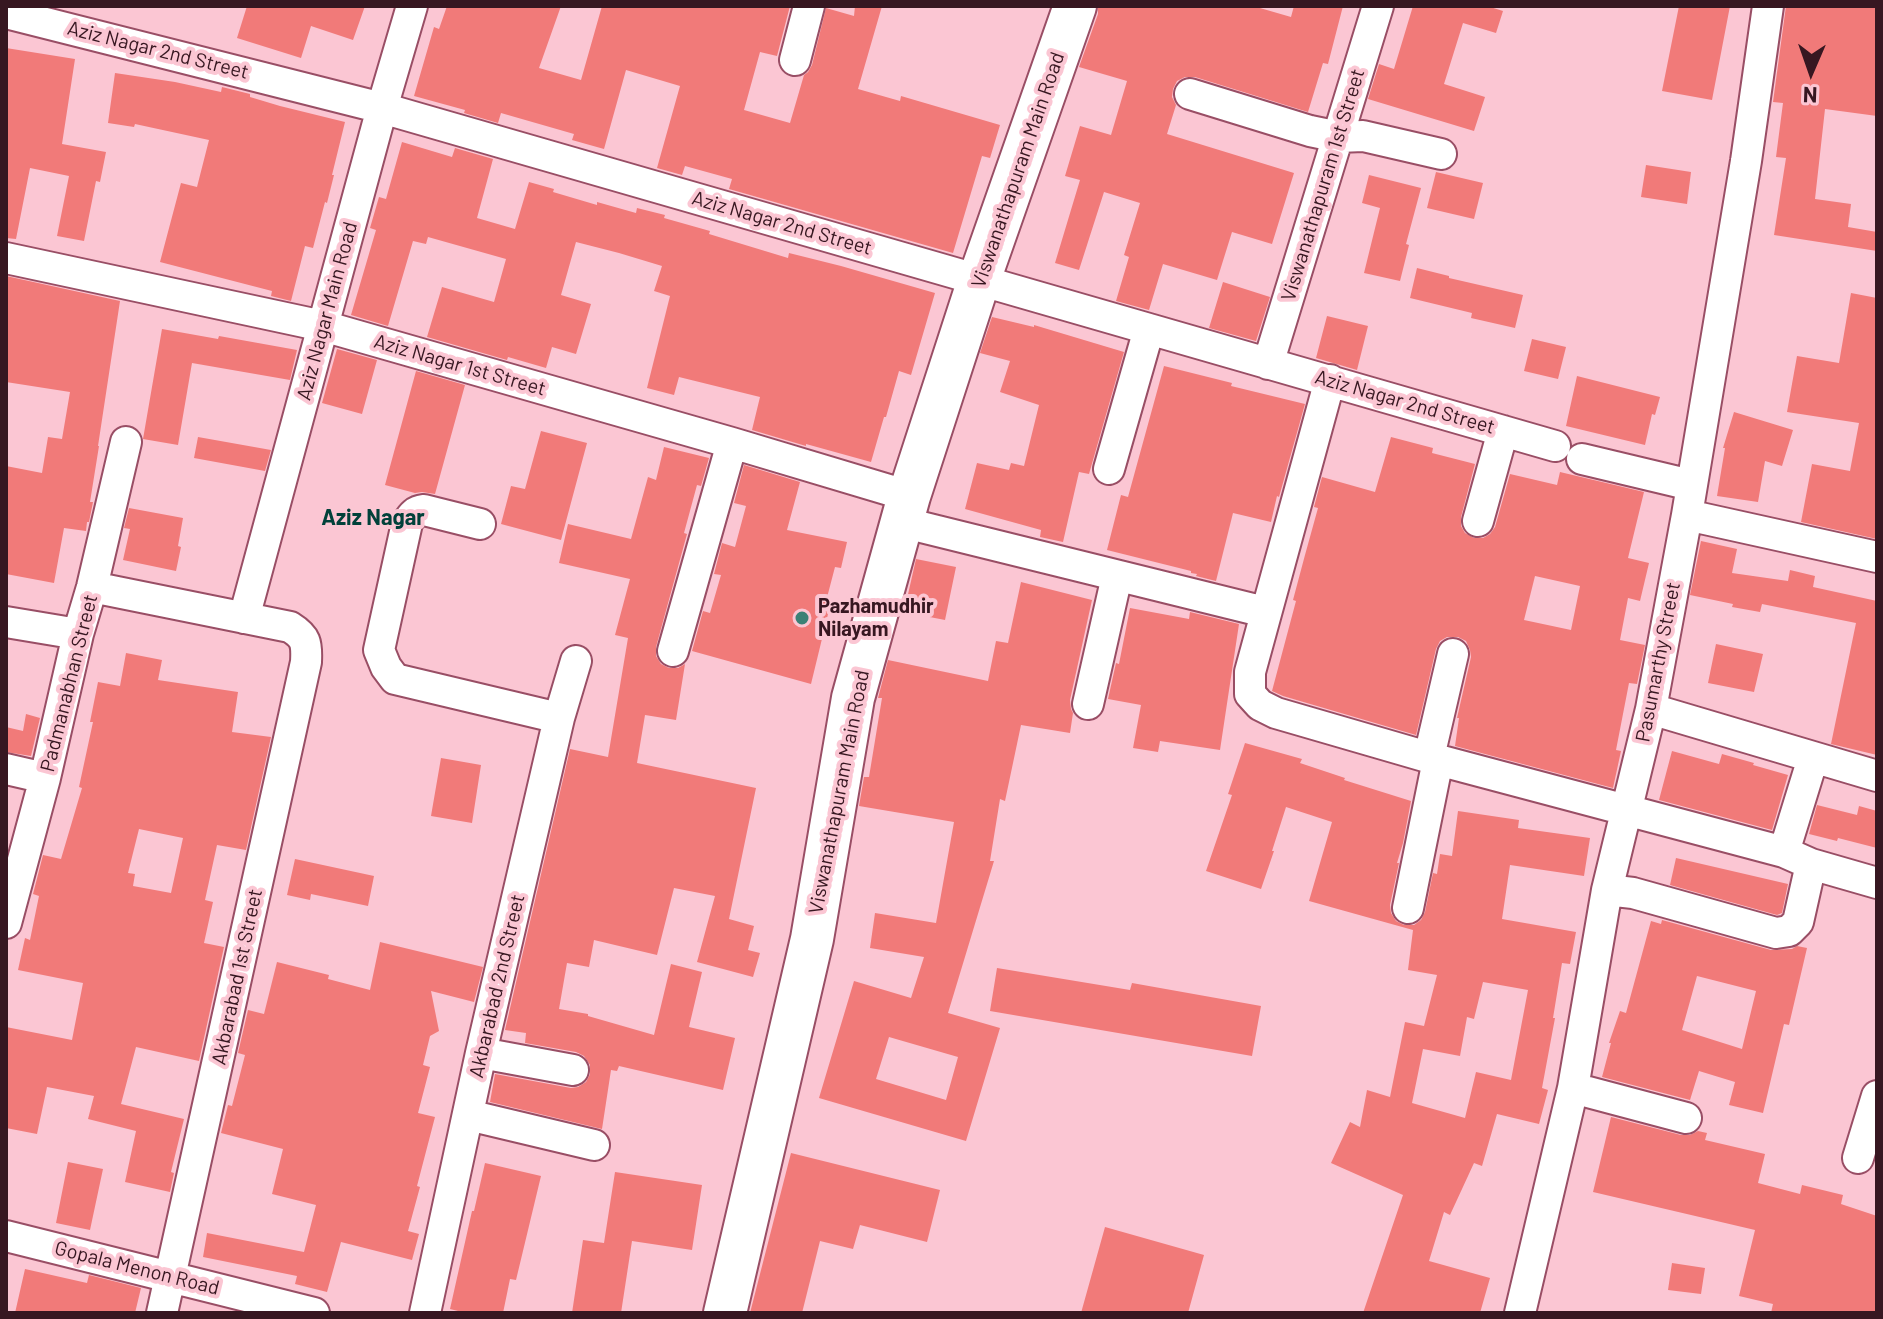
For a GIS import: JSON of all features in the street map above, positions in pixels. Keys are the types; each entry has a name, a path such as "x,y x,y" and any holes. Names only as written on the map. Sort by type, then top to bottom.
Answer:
{"main road":[{"name":"Viswanathapuram Main Road","path":"725,1313 812,939 853,698 905,509 979,280 1075,6"}],"street":[{"name":"Aziz Nagar Main Road","path":"244,618 412,6"},
{"path":"795,60 809,6"},
{"name":"Viswanathapuram 1st Street","path":"1268,364 1378,6"},
{"name":"Pasumarthy Street","path":"1520,1313 1573,1088 1607,890 1651,709 1746,161 1768,6"},
{"name":"Aziz Nagar 2nd Street","path":"6,13 382,108 1555,446"},
{"path":"1190,94 1310,131 1339,137 1363,136 1441,154"},
{"name":"Aziz Nagar 1st Street","path":"6,258 323,326 732,443 905,509 1117,576 1265,612"},
{"path":"1109,469 1149,329"},
{"path":"1330,380 1250,672 1250,694 1260,705 1276,713 1877,883"},
{"path":"1478,521 1503,431"},
{"name":"Padmanabhan Street","path":"6,923 45,778 126,442"},
{"path":"673,651 732,443"},
{"path":"1582,459 1689,500 1877,557"},
{"path":"480,524 424,510 417,510 411,516 379,650 395,679 559,718"},
{"path":"1088,704 1117,576"},
{"path":"92,587 244,618"},
{"name":"Akbarabad 1st Street","path":"162,1313 306,662 305,641 300,633 290,627 244,618"},
{"path":"6,622 78,634"},
{"path":"1408,908 1453,654"},
{"name":"Akbarabad 2nd Street","path":"425,1313 481,1053 559,718 576,661"},
{"path":"1651,709 1877,776"},
{"path":"1607,890 1633,893 1776,933 1789,931 1798,922 1797,858 1813,758"},
{"path":"6,769 45,778"},
{"path":"481,1053 573,1070"},
{"path":"1573,1088 1686,1118"},
{"path":"1858,1158 1877,1096"},
{"path":"468,1115 594,1145"},
{"name":"Gopala Menon Road","path":"6,1236 314,1313"}],"building":[{"path":"247,6 365,6 353,40 311,26 301,58 237,38"},
{"path":"447,6 561,6 539,68 581,80 602,6 790,6 777,56 760,52 744,110 790,123 804,75 812,65 826,8 854,16 855,6 882,6 858,89 900,101 901,96 1000,125 990,158 982,156 953,253 729,189 732,179 685,166 682,175 657,168 680,86 626,70 604,149 572,140 574,134 501,113 498,123 414,96 434,27 439,29"},
{"path":"1098,6 1253,6 1291,17 1294,6 1343,6 1328,64 1323,63 1308,112 1195,77 1177,81 1172,97 1176,105 1167,134 1294,173 1272,244 1232,232 1217,280 1163,264 1149,310 1116,301 1129,257 1124,255 1140,203 1104,192 1079,270 1055,263 1080,180 1065,176 1080,126 1111,135 1127,81 1079,67"},
{"path":"1413,6 1487,6 1503,11 1496,33 1463,23 1444,84 1485,97 1474,131 1368,99 1379,64 1394,69"},
{"path":"1679,6 1730,6 1712,100 1662,91"},
{"path":"1786,6 1877,6 1877,116 1825,109 1815,199 1851,204 1848,227 1877,232 1877,251 1774,235 1786,158 1776,157 1783,103 1773,102"},
{"path":"6,48 75,59 62,144 106,152 100,182 96,181 84,241 57,236 69,176 30,168 16,239 6,238"},
{"path":"115,73 221,92 222,87 280,106 345,122 327,203 313,248 305,246 291,301 271,296 272,291 160,262 181,183 197,187 209,140 135,124 134,127 108,123"},
{"path":"402,142 452,157 455,148 493,159 477,218 515,229 529,182 597,205 597,202 636,213 637,208 665,215 664,218 710,231 709,234 788,258 789,253 935,293 911,375 899,371 871,462 752,430 760,397 679,377 674,395 647,388 670,296 654,291 662,266 619,253 576,242 561,295 591,304 576,354 552,347 546,368 427,337 442,287 494,302 506,259 428,237 426,244 413,241 388,326 351,315 376,230 370,228 379,197 386,199"},
{"path":"1646,165 1691,172 1687,204 1641,197"},
{"path":"1436,172 1483,183 1474,219 1427,208"},
{"path":"1369,175 1421,188 1400,281 1364,273 1380,208 1362,203"},
{"path":"1417,268 1523,295 1515,328 1471,318 1472,313 1410,298"},
{"path":"6,276 120,301 89,522 86,531 64,528 54,583 6,574 6,466 42,473 48,437 62,439 70,392 6,382"},
{"path":"1223,282 1270,297 1256,341 1209,328"},
{"path":"1851,293 1877,298 1877,539 1801,522 1812,464 1850,471 1859,423 1787,412 1797,356 1839,363"},
{"path":"1327,316 1368,326 1357,370 1316,358"},
{"path":"992,317 1034,325 1124,352 1089,474 1079,472 1063,542 1040,537 1041,530 965,509 977,463 1009,470 1011,463 1024,466 1039,405 1000,392 1010,361 980,353"},
{"path":"162,329 297,350 290,380 192,363 178,445 143,439"},
{"path":"1532,339 1566,347 1558,379 1524,371"},
{"path":"337,349 377,360 362,414 322,403"},
{"path":"1164,366 1305,404 1271,522 1233,513 1216,581 1196,576 1191,571 1107,550 1121,495 1128,497"},
{"path":"416,371 465,385 435,494 415,493 385,485"},
{"path":"1577,376 1660,397 1655,415 1652,414 1645,445 1566,426"},
{"path":"1734,412 1793,430 1782,466 1765,461 1758,502 1717,496 1723,448"},
{"path":"541,431 587,443 561,540 501,524 511,486 525,489"},
{"path":"198,437 271,450 265,471 194,458"},
{"path":"1391,437 1433,448 1432,453 1475,464 1461,517 1465,533 1474,538 1483,538 1495,527 1510,474 1557,485 1560,472 1644,492 1628,558 1649,563 1640,601 1628,598 1620,640 1645,645 1637,684 1629,683 1616,750 1621,751 1613,788 1455,746 1457,718 1471,657 1466,641 1458,637 1447,637 1440,641 1436,649 1416,735 1272,691 1318,508 1314,507 1322,477 1375,492","holes":["1535,576 1580,586 1571,630 1524,620"]},
{"path":"664,447 709,458 701,486 697,485 656,647 656,656 661,664 678,668 685,664 676,720 645,715 637,763 756,788 729,919 754,926 748,950 760,953 753,977 697,962 715,896 674,888 657,955 594,940 589,967 567,963 559,1009 588,1014 654,1035 671,964 702,972 689,1027 735,1038 723,1090 619,1066 617,1071 611,1070 602,1129 490,1102 495,1074 571,1088 586,1082 590,1074 590,1065 584,1056 525,1043 526,1033 505,1030 570,749 608,757 628,638 615,635 630,579 559,563 568,524 631,539 648,477 656,480"},
{"path":"744,465 800,482 787,530 847,542 841,568 835,567 824,609 829,610 811,684 692,651 703,611 710,613 721,575 714,574 722,543 735,547 746,506 734,503"},
{"path":"129,508 183,518 176,571 123,560 130,529 124,528"},
{"path":"1701,541 1737,549 1732,573 1788,581 1790,570 1815,576 1813,587 1877,601 1877,755 1831,744 1856,623 1762,604 1760,612 1690,595"},
{"path":"916,559 956,567 945,620 904,612"},
{"path":"1021,582 1092,600 1070,700 1073,713 1070,733 1021,725 1005,801 1000,799 990,861 994,861 948,1013 1000,1028 966,1141 819,1098 854,981 911,998 924,957 870,948 875,913 936,923 954,822 859,806 864,777 869,777 882,698 878,698 888,660 988,681 996,641 1008,643","holes":["889,1037 958,1057 946,1100 876,1079"]},
{"path":"1130,608 1189,619 1190,612 1239,624 1220,750 1160,741 1158,752 1133,748 1141,705 1108,699 1116,663 1119,664"},
{"path":"1716,644 1763,654 1754,692 1708,683"},
{"path":"126,653 162,660 158,680 238,692 232,732 271,737 246,850 217,845 205,900 213,902 204,943 224,947 199,1061 136,1047 121,1104 184,1119 171,1172 174,1173 170,1192 125,1182 136,1131 88,1119 94,1096 47,1087 37,1134 6,1128 6,1027 72,1040 83,983 18,970 25,938 30,940 39,896 33,894 43,855 61,859 82,788 79,787 98,682 120,686","holes":["139,829 183,838 171,893 133,886 135,874 128,873"]},
{"path":"26,714 40,718 31,756 6,752 6,727 23,731"},
{"path":"1245,743 1302,759 1300,763 1344,780 1411,801 1390,905 1396,921 1404,925 1414,925 1421,920 1433,873 1437,874 1440,854 1452,856 1458,811 1519,820 1518,828 1590,838 1584,876 1510,865 1502,919 1576,932 1570,964 1562,963 1542,1088 1548,1090 1539,1124 1497,1114 1482,1166 1474,1163 1450,1215 1444,1212 1429,1261 1490,1278 1480,1313 1363,1313 1403,1195 1331,1163 1350,1122 1360,1127 1367,1090 1390,1097 1405,1022 1424,1026 1437,975 1408,970 1413,930 1309,901 1332,822 1286,807 1261,889 1206,871 1232,795 1228,794","holes":["1483,982 1528,990 1511,1080 1476,1072 1465,1118 1412,1103 1423,1049 1460,1056 1467,1017 1474,1019"]},
{"path":"1672,751 1719,764 1722,754 1788,775 1772,830 1659,800"},
{"path":"441,758 481,765 472,823 431,816"},
{"path":"1817,805 1857,815 1859,806 1877,811 1877,848 1809,834"},
{"path":"1676,858 1788,884 1782,913 1777,915 1670,885"},
{"path":"295,859 374,876 368,906 311,894 310,900 287,895"},
{"path":"1662,920 1771,950 1797,946 1807,948 1789,1025 1784,1024 1763,1113 1729,1105 1735,1082 1699,1071 1690,1100 1602,1077 1620,1011 1626,1013 1651,921 1661,924","holes":["1697,976 1756,991 1742,1049 1682,1030"]},
{"path":"380,942 483,967 474,1002 431,991 439,1031 430,1036 423,1065 430,1067 418,1113 435,1117 408,1231 419,1234 412,1260 341,1242 327,1292 295,1284 297,1276 203,1257 207,1233 304,1252 316,1205 272,1194 283,1149 221,1133 228,1105 232,1106 245,1055 238,1053 248,1010 264,1014 277,962 329,975 328,979 370,990"},
{"path":"997,968 1130,990 1132,983 1261,1006 1252,1056 990,1011"},
{"path":"1611,1117 1681,1135 1698,1131 1707,1133 1705,1140 1765,1154 1758,1183 1800,1194 1802,1185 1843,1195 1841,1204 1877,1216 1877,1313 1771,1313 1773,1304 1739,1296 1755,1230 1593,1192"},
{"path":"791,1153 940,1190 927,1242 860,1225 853,1249 820,1241 802,1313 750,1313"},
{"path":"68,1162 103,1169 90,1230 56,1223"},
{"path":"485,1163 541,1176 516,1280 510,1279 503,1313 466,1313 450,1309"},
{"path":"615,1172 702,1185 692,1250 632,1241 621,1313 572,1313 583,1240 604,1243"},
{"path":"1105,1227 1204,1255 1188,1313 1081,1313"},
{"path":"1672,1263 1705,1268 1701,1294 1668,1290"},
{"path":"25,1269 87,1283 89,1275 141,1288 135,1313 15,1313"}],"place":[{"name":"Pazhamudhir Nilayam","path":"802,618"}],"district":[{"name":"Aziz Nagar","path":"373,518"}]}
